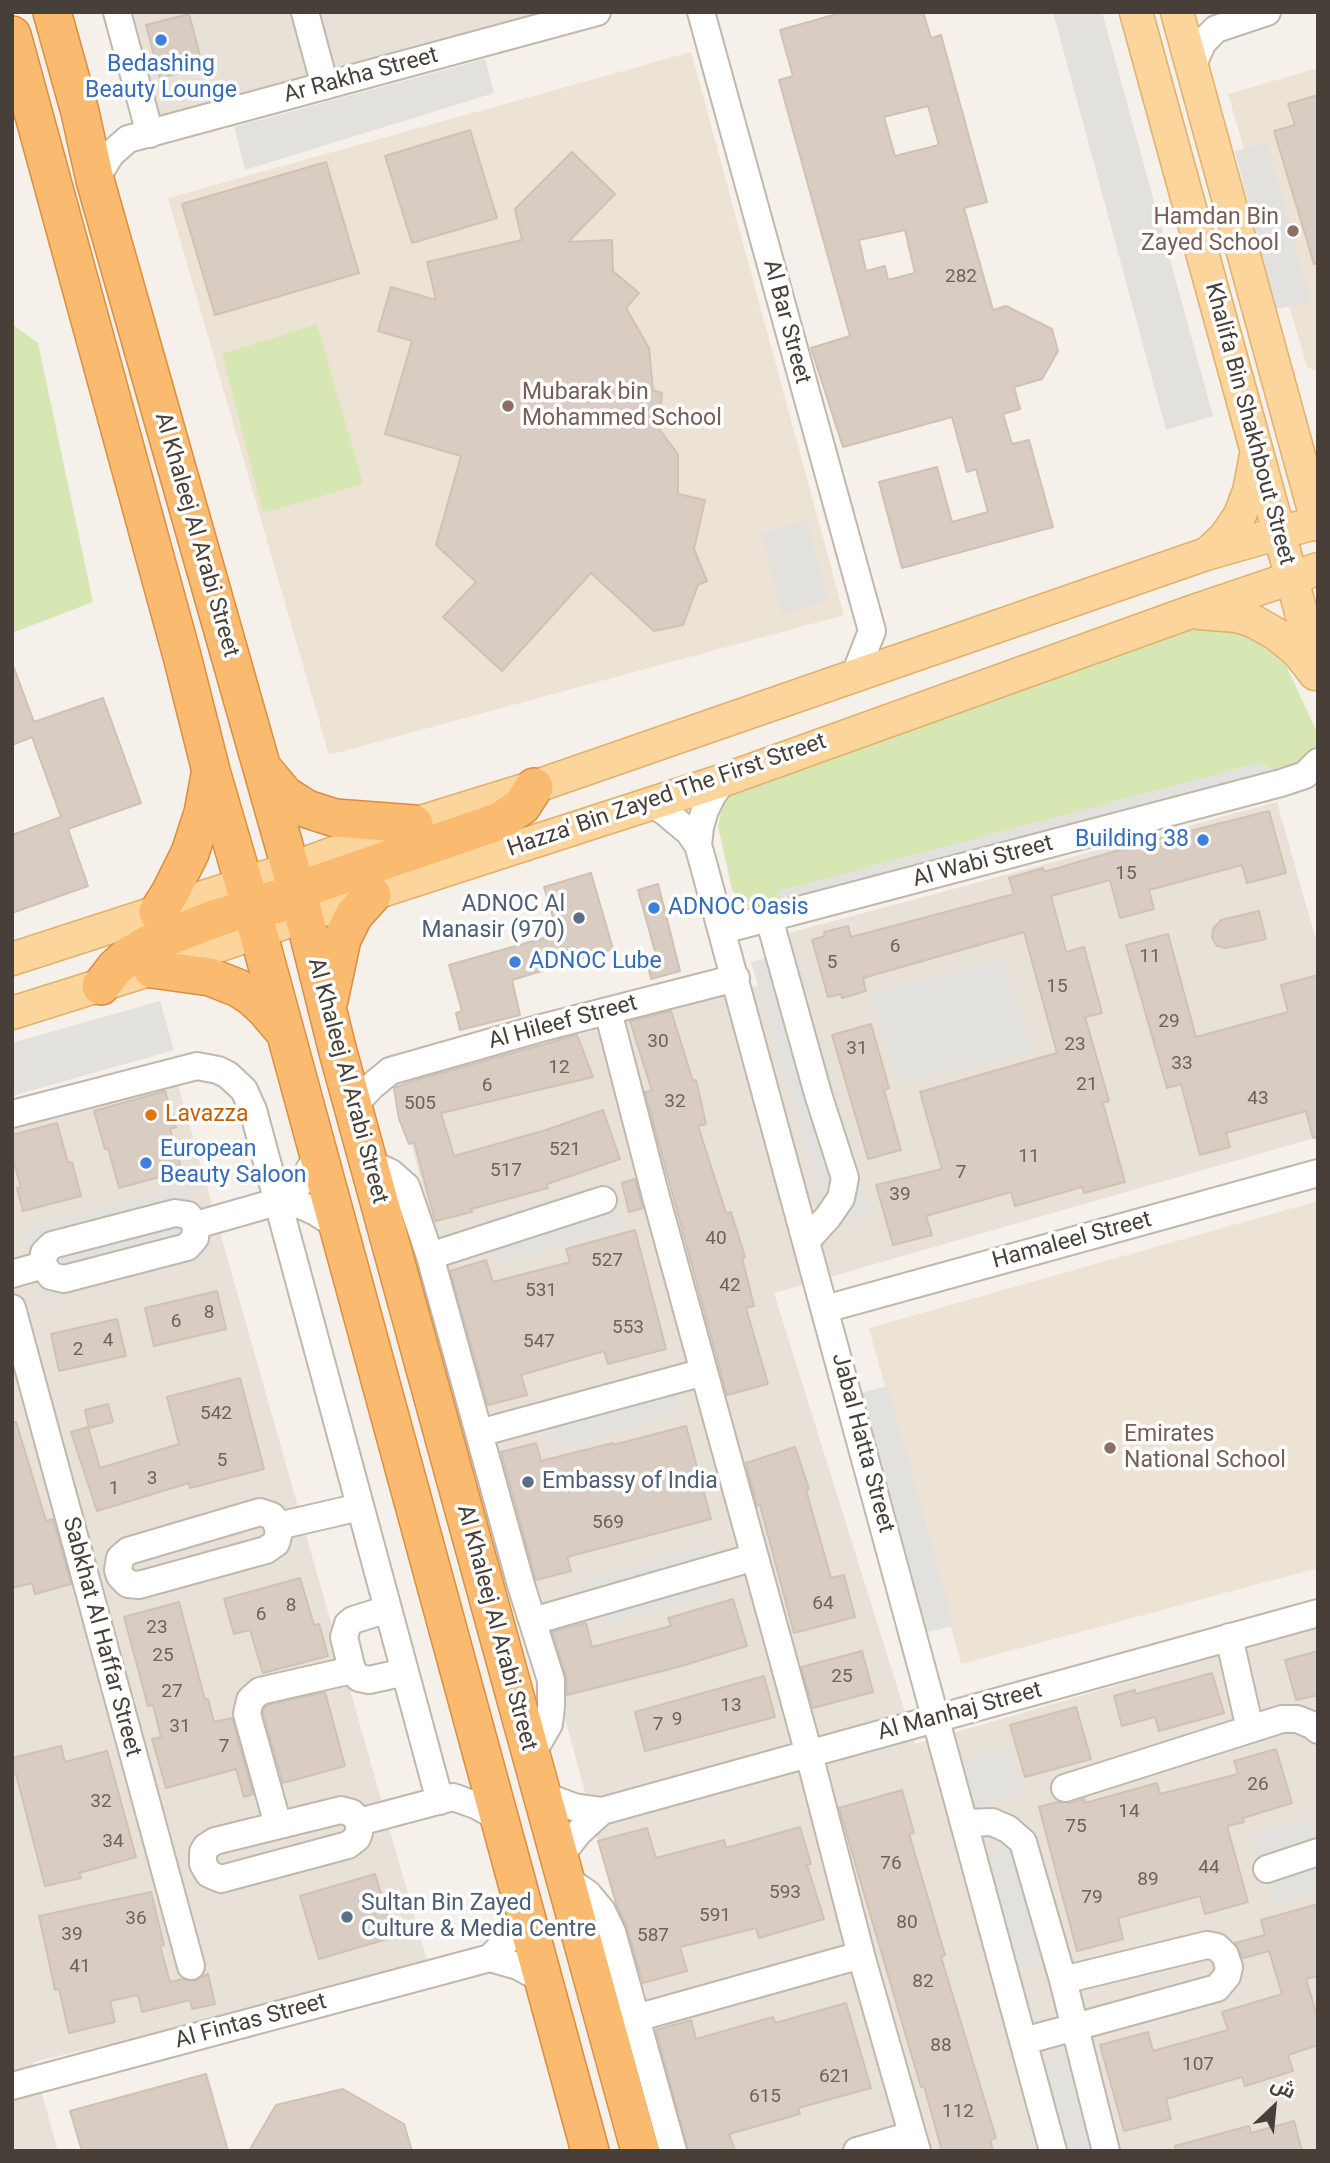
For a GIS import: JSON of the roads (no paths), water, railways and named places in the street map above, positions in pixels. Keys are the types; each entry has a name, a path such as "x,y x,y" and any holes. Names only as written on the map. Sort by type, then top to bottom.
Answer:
{"highway":[{"name":"Al Khaleej Al Arabi Street","path":"52,12 80,112 95,180 263,769 286,1033 590,2151"},
{"name":"Al Khaleej Al Arabi Street","path":"12,35 211,771 328,1008 640,2151"},
{"path":"162,583 190,618 197,635 334,1108 348,1130 361,1136"},
{"path":"263,769 285,795 307,809 335,818 414,824"},
{"path":"159,912 194,843 211,771"},
{"path":"101,986 115,968 138,950 214,919 500,821 522,806 534,787"},
{"path":"328,1008 342,939 354,915 372,895"},
{"path":"152,969 210,977 238,988 264,1008 286,1033"}],"main road":[{"name":"Khalifa Bin Shakhbout Street","path":"1136,12 1279,533 1305,573 1318,675"},
{"name":"Khalifa Bin Shakhbout Street","path":"1177,12 1317,523"},
{"path":"1293,433 1318,459"},
{"path":"1206,554 1225,537 1240,515 1249,491 1257,450"},
{"name":"Hazza' Bin Zayed The First Street","path":"12,1013 152,969 414,824 534,787 1206,554 1317,523"},
{"name":"Hazza' Bin Zayed The First Street","path":"12,959 159,912 275,900 372,895 724,780 1305,573"},
{"path":"1191,612 1236,616 1253,621 1297,650 1318,675"}],"street":[{"path":"117,12 138,137"},
{"path":"305,12 325,86"},
{"name":"Ar Rakha Street","path":"138,137 597,12"},
{"name":"Al Bar Street","path":"701,12 872,631"},
{"path":"1192,66 1203,42 1216,29 1267,12"},
{"path":"80,112 101,130 138,137"},
{"path":"95,180 111,154 138,137"},
{"path":"854,677 872,631 893,646 916,656"},
{"name":"Al Wabi Street","path":"723,930 1281,783 1305,775 1318,762"},
{"name":"Jabal Hatta Street","path":"724,780 705,810 698,845 1053,2151"},
{"name":"Jabal Hatta Street","path":"649,804 677,821 698,845"},
{"path":"769,918 818,1094 845,1178 841,1198 807,1240"},
{"name":"Al Hileef Street","path":"361,1136 372,1086 390,1071 736,978"},
{"path":"608,1011 654,1191 809,1754 860,1955 914,2143 857,2151"},
{"path":"338,1052 361,1063 390,1071"},
{"path":"12,1114 197,1066 218,1070 237,1082 250,1100 282,1200 405,1672 446,1799"},
{"path":"361,1136 406,1186 430,1256 551,1680 549,1724 531,1755"},
{"path":"196,1225 282,1200 305,1177 319,1153"},
{"name":"Hamaleel Street","path":"825,1309 1318,1173"},
{"path":"282,1200 314,1211 338,1226"},
{"path":"430,1256 603,1200"},
{"path":"175,1213 188,1215 196,1225 192,1243 181,1249 64,1279 51,1276 43,1265 47,1248 58,1243 175,1213"},
{"path":"12,1274 43,1265"},
{"name":"Sabkhat Al Haffar Street","path":"12,1308 191,1966"},
{"path":"480,1433 704,1372"},
{"path":"278,1526 360,1507"},
{"path":"266,1513 278,1526 278,1538 266,1550 139,1585 128,1584 117,1570 120,1558 128,1551 249,1514 266,1513"},
{"name":"Al Khaleej Al Arabi Street","path":"533,1621 755,1557"},
{"path":"85,1576 117,1570"},
{"path":"388,1609 348,1624 344,1637 352,1670 359,1678 369,1680 405,1672"},
{"name":"Al Manhaj Street","path":"542,1795 574,1807 602,1811 1318,1613"},
{"path":"1229,1637 1250,1729"},
{"path":"278,1825 247,1714 250,1700 260,1691 352,1670"},
{"path":"1065,1788 1282,1719 1297,1719 1318,1730"},
{"path":"446,1799 469,1775 481,1750"},
{"path":"359,1822 446,1799 478,1805 500,1819"},
{"path":"341,1810 352,1813 359,1822 357,1838 348,1844 227,1878 209,1874 203,1864 203,1852 215,1840 341,1810"},
{"name":"Al Manhaj Street","path":"562,1867 579,1832 602,1811"},
{"path":"965,1823 992,1822 1008,1829 1023,1842 1063,1980 1106,2151"},
{"path":"1267,1869 1318,1852"},
{"path":"166,1877 203,1864"},
{"path":"562,1867 602,1911 612,1932 673,2151"},
{"path":"526,1912 510,1937 489,1958 518,1966 544,1980"},
{"path":"1024,2040 1217,1988 1227,1976 1229,1967 1225,1955 1217,1947 1207,1945 1063,1980"},
{"path":"636,2018 860,1955"},
{"name":"Al Fintas Street","path":"12,2086 489,1958"}],"place":[{"name":"Bedashing Beauty Lounge","path":"161,40"},
{"name":"Hamdan Bin Zayed School","path":"1293,231"},
{"name":"Mubarak bin Mohammed School","path":"508,406"},
{"name":"Building 38","path":"1203,840"},
{"name":"ADNOC Oasis","path":"654,908"},
{"name":"ADNOC Al Manasir (970)","path":"579,918"},
{"name":"ADNOC Lube","path":"515,962"},
{"name":"Lavazza","path":"151,1115"},
{"name":"European Beauty Saloon","path":"146,1163"},
{"name":"Emirates National School","path":"1110,1448"},
{"name":"Embassy of India","path":"528,1482"},
{"name":"Sultan Bin Zayed Culture & Media Centre","path":"347,1917"}]}
